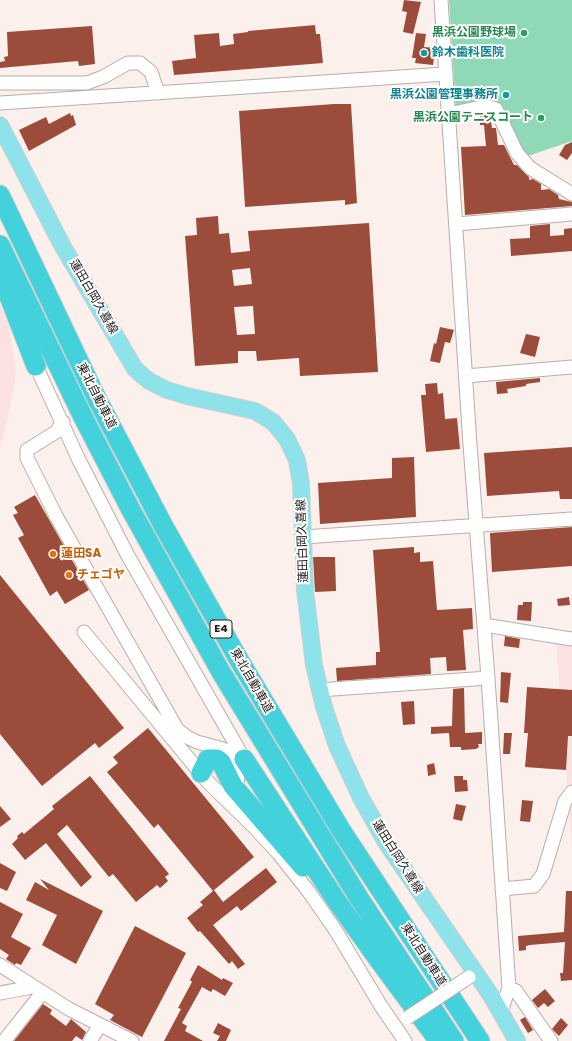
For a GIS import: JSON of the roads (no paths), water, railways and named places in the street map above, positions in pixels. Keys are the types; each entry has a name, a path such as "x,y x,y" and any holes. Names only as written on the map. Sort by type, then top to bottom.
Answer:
{"highway":[{"name":"東北自動車道","path":"0,195 96,397 164,527 239,660 341,830 480,1041"},
{"name":"東北自動車道","path":"0,245 83,417 124,496 221,672 359,898 454,1041"},
{"path":"0,273 36,366"},
{"path":"201,773 207,760 214,758 219,760 224,766 230,782 238,792 300,863 336,900"},
{"path":"244,759 336,900 378,960 439,1041"}],"main road":[{"name":"蓮田白岡久喜線","path":"0,125 62,245 135,369 149,381 167,390 255,411 273,422 287,439 297,460 301,484 307,614 319,690 337,746 361,798 404,870 472,974 501,1011 517,1041"}],"street":[{"path":"441,0 509,988 501,1011"},
{"path":"0,83 88,83 104,77 128,63 140,63 151,72 158,93"},
{"path":"0,103 446,74"},
{"path":"448,114 486,106 496,109 517,153 530,168 572,194"},
{"path":"457,224 572,214"},
{"path":"36,366 63,422 78,458 127,554 244,759"},
{"path":"466,376 572,367"},
{"path":"63,422 52,435 27,450 27,458 106,605 177,729 187,737 197,742 223,749 244,759"},
{"path":"303,537 572,519"},
{"path":"484,625 572,639"},
{"path":"84,632 212,787 245,818 279,854 309,892 336,931 405,1041"},
{"path":"319,690 488,678"},
{"path":"223,749 233,761 237,771 238,792"},
{"path":"502,889 534,886 543,874 565,801 572,792"},
{"path":"0,965 37,990 132,1041"},
{"path":"395,1026 472,974"},
{"path":"509,988 516,991 521,997 551,1041"},
{"path":"0,993 37,990"},
{"path":"4,1041 37,990"},
{"path":"90,1041 100,1025"}],"place":[{"name":"黒浜公園野球場","path":"524,33"},
{"name":"鈴木歯科医院","path":"424,53"},
{"name":"黒浜公園管理事務所","path":"506,95"},
{"name":"黒浜公園テニスコート","path":"541,118"},
{"name":"蓮田SA","path":"53,554"},
{"name":"チェゴヤ","path":"69,575"}]}
